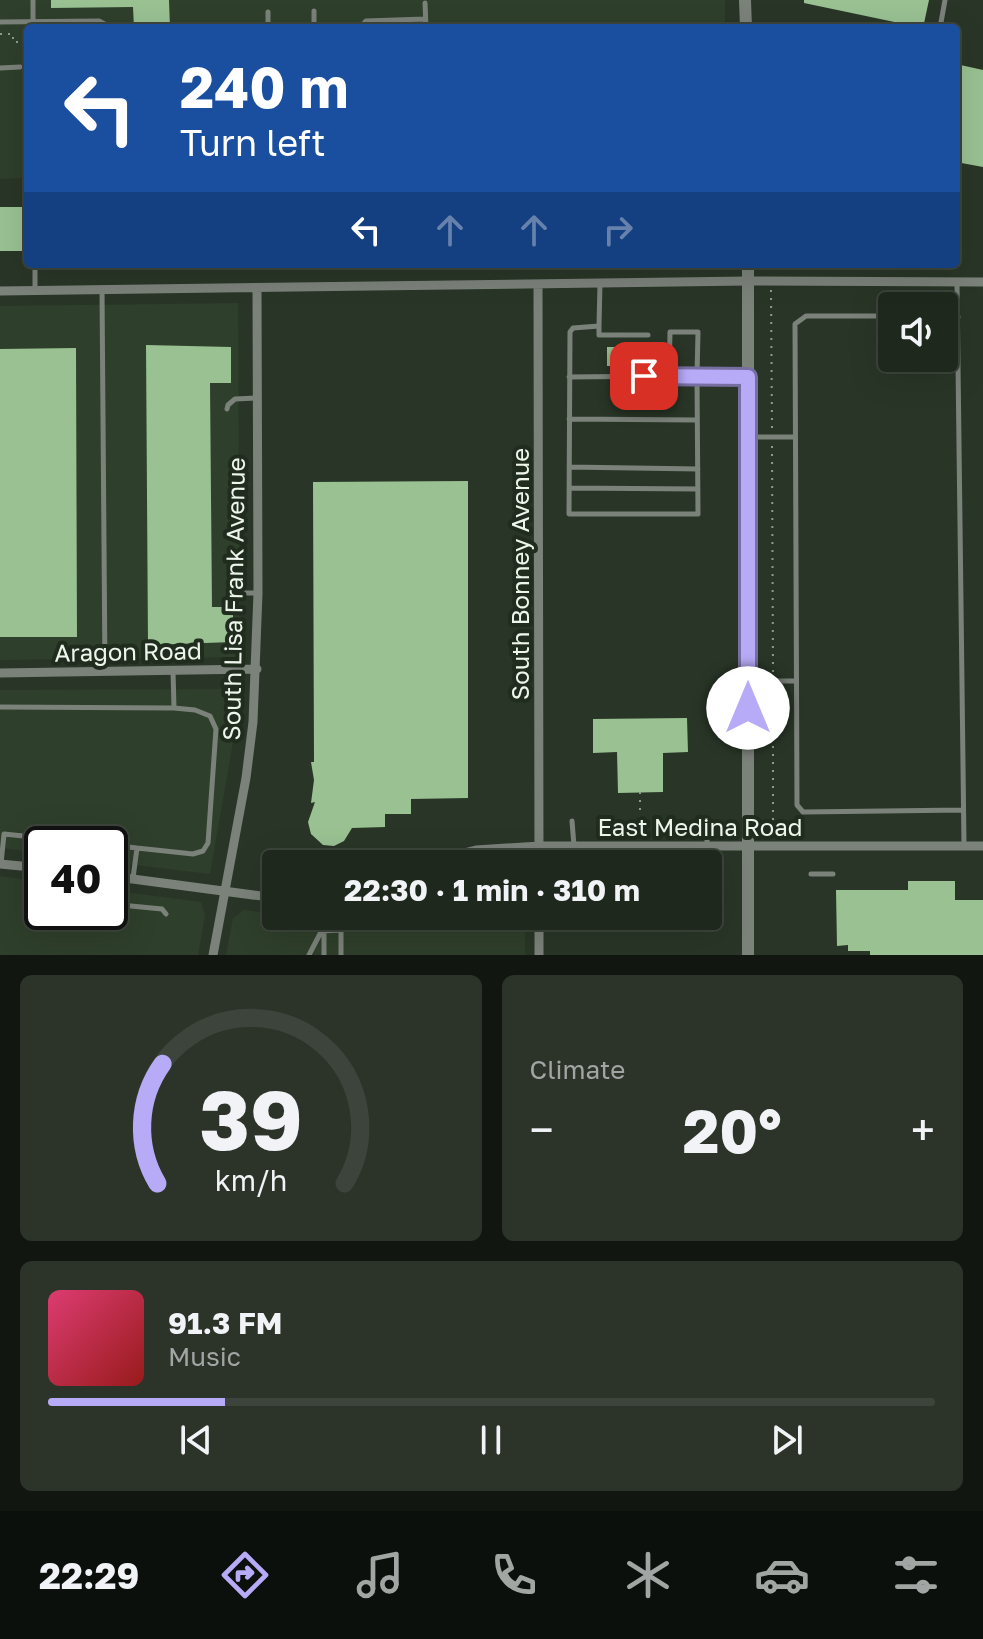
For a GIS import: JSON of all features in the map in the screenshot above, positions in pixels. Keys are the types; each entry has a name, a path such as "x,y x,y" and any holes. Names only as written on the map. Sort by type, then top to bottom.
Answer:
{"street":[{"path":"745,0 746,24"},
{"path":"748,268 748,955"},
{"path":"0,291 748,281 983,282"},
{"name":"South Bonney Avenue","path":"538,284 540,850"},
{"name":"South Lisa Frank Avenue","path":"213,955 246,778 257,669 257,288"},
{"name":"Aragon Road","path":"0,673 257,669"},
{"name":"East Medina Road","path":"476,850 540,846 983,846"},
{"path":"0,864 24,866"},
{"path":"128,878 262,896"},
{"path":"539,930 539,955"}],"lane":[{"path":"33,0 33,21"},
{"path":"941,24 945,0"},
{"path":"425,3 426,24"},
{"path":"314,11 314,24"},
{"path":"268,12 268,24"},
{"path":"363,24 366,21 425,19"},
{"path":"0,22 99,21 105,24"},
{"path":"0,68 20,67"},
{"path":"35,268 35,291"},
{"path":"957,282 957,292"},
{"path":"600,283 599,335 648,335"},
{"path":"102,290 105,672"},
{"path":"878,316 806,316 795,324 797,805 803,812 963,810"},
{"path":"958,317 964,846"},
{"path":"599,326 573,328 570,332 569,514 698,514 698,332 670,332 669,376"},
{"path":"569,377 748,377"},
{"path":"227,409 235,399 257,398"},
{"path":"569,419 697,420"},
{"path":"748,437 795,437"},
{"path":"569,467 698,469"},
{"path":"569,488 698,489"},
{"path":"229,593 258,593"},
{"path":"173,671 174,708"},
{"path":"748,681 796,681"},
{"path":"0,707 174,708 195,710 210,716 216,729 208,843 203,851 193,854 128,847"},
{"path":"707,820 707,846"},
{"path":"572,821 574,846"},
{"path":"0,864 2,834 24,836"},
{"path":"133,879 137,848"},
{"path":"811,874 833,874"},
{"path":"128,906 162,909 166,914"},
{"path":"309,955 323,930"},
{"path":"323,930 324,955"},
{"path":"341,930 341,955"}],"path":[{"path":"0,34 13,34 13,42 24,42"},
{"path":"771,281 773,846"},
{"path":"640,792 640,846"}],"shaded area":[{"path":"0,0 725,0 725,24 24,24 24,178 0,179"},
{"path":"238,303 240,657 0,660 0,306"},
{"path":"235,689 239,708 210,874 128,864 128,826 24,826 24,851 0,848 0,690"},
{"path":"0,876 24,879 24,930 128,930 128,892 201,902 205,915 198,955 0,955"},
{"path":"244,910 262,912 262,930 525,930 525,955 226,955 233,918"}],"building":[{"path":"51,0 169,0 170,24 134,24 133,7 51,8"},
{"path":"804,0 929,0 924,24 904,24 804,3"},
{"path":"960,65 983,70 983,167 960,163"},
{"path":"0,207 24,207 24,251 0,251"},
{"path":"146,345 231,347 231,383 210,383 212,607 233,607 233,642 148,645"},
{"path":"607,347 654,347 654,367 607,366"},
{"path":"76,348 77,637 0,637 0,349"},
{"path":"468,481 468,798 411,799 411,814 385,814 385,827 352,828 344,841 334,846 323,845 311,834 308,822 315,802 311,803 314,780 311,762 314,762 313,482"},
{"path":"687,718 688,752 663,753 663,792 618,793 617,752 593,753 593,719"},
{"path":"908,881 955,881 955,900 983,900 983,955 870,955 870,951 848,951 848,945 837,946 836,890 908,890"}],"route":[{"path":"644,376 748,377 748,708"}]}
